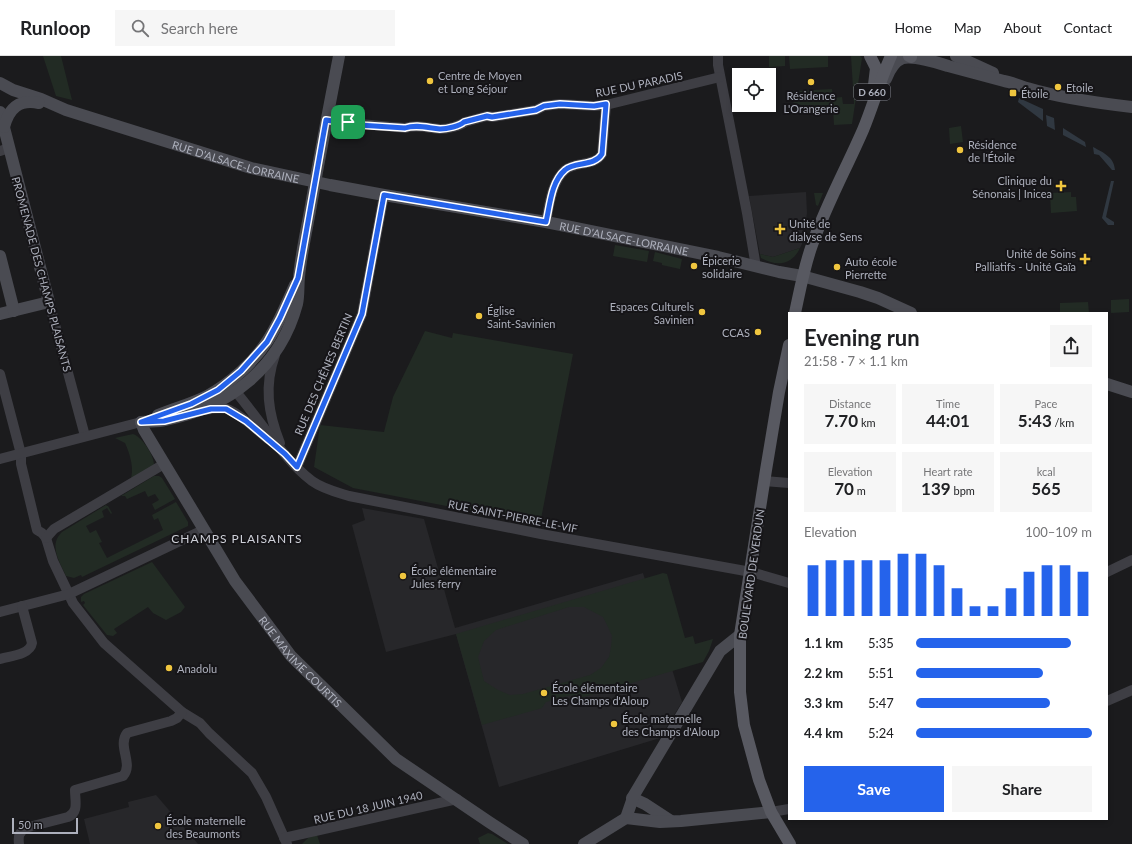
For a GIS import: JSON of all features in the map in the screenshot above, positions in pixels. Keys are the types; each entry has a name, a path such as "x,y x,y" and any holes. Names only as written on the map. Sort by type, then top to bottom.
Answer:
{"main road":[{"name":"D 660","path":"863,129 876,68 870,56"},
{"path":"795,312 802,276 819,226 863,129 883,73 891,56"},
{"name":"BOULEVARD DE VERDUN","path":"788,350 779,392 764,481 740,635 740,692 744,725 759,780 771,812 790,844"}],"street":[{"path":"141,422 164,421 225,404 276,352 290,323 296,304 298,278 339,56"},
{"path":"718,56 720,78 747,213 755,261 754,265"},
{"name":"D 660","path":"863,129 891,69 898,61 910,56 1027,88 1094,102 1132,107"},
{"path":"943,56 1004,81"},
{"name":"D 660","path":"956,56 990,71 1004,81"},
{"path":"962,56 976,65"},
{"name":"RUE DU PARADIS","path":"326,120 359,125 405,128 412,126 441,129 487,116 492,117 536,110 544,106 560,104 594,106 606,104 720,78"},
{"name":"RUE D'ALSACE-LORRAINE","path":"0,83 13,90 42,99 54,106"},
{"name":"RUE D'ALSACE-LORRAINE","path":"4,127 7,118 19,104 28,101 54,106 251,168 384,195 546,222 754,265 779,272 802,276 870,295 909,312"},
{"path":"546,222 552,190 564,172 569,168 596,160 602,154 606,104"},
{"name":"PROMENADE DES CHAMPS PLAISANTS","path":"0,112 4,127 5,150 49,302 85,436"},
{"name":"RUE DES CHÊNES BERTIN","path":"297,467 362,314 384,195"},
{"path":"0,256 14,311"},
{"path":"0,459 141,422 191,404 223,386 241,371 267,342 280,318 298,278"},
{"path":"0,314 49,302"},
{"name":"RUE SAINT-PIERRE-LE-VIF","path":"276,352 270,367 268,383 270,406 273,424 285,454"},
{"path":"0,374 21,454 21,464 37,530 46,538 53,561 73,603 104,643 182,712 200,724 252,773 266,797 286,841"},
{"path":"1108,384 1132,392"},
{"path":"223,386 236,392"},
{"path":"223,386 225,404"},
{"name":"RUE SAINT-PIERRE-LE-VIF","path":"236,392 285,454 312,481 349,496 541,534 750,572 788,583"},
{"name":"RUE SAINT-PIERRE-LE-VIF","path":"225,404 285,454"},
{"name":"RUE MAXIME COURTIS","path":"141,422 144,430 203,530 235,581 291,656 396,759 523,844"},
{"path":"46,538 54,529 164,464"},
{"path":"764,481 788,482"},
{"path":"0,612 69,594 203,530"},
{"path":"1108,572 1132,560"},
{"path":"1108,565 1119,566"},
{"path":"0,659 26,652 31,647 32,644 22,606"},
{"path":"626,818 632,798 720,651 740,635"},
{"path":"1108,701 1132,690"},
{"path":"19,844 18,836 25,828 73,815 76,809 75,790 123,776 128,769 124,742 127,733 171,721 177,718 182,712"},
{"path":"632,798 645,804 671,821"},
{"name":"RUE DU 18 JUIN 1940","path":"286,841 369,819 457,800"},
{"path":"584,844 626,818 660,822 788,809"}],"shaded area":[{"path":"43,56 61,56 72,100 56,96"},
{"path":"769,56 785,56 785,66 769,67"},
{"path":"789,56 828,56 828,67 790,69"},
{"path":"851,56 860,56 862,58 852,124 834,125 833,108 804,110 804,106 792,102 792,94 794,91 832,89 833,98 842,97 843,104 854,104"},
{"path":"1019,98 1043,109 1043,121 1018,102"},
{"path":"1046,115 1054,118 1055,130 1047,126"},
{"path":"961,126 963,142 950,144 949,128"},
{"path":"1063,128 1085,142 1086,147 1063,135"},
{"path":"1093,147 1105,153 1113,162 1115,170 1112,170 1099,155 1094,154"},
{"path":"1111,181 1114,181 1106,217 1114,222 1114,225 1108,225 1102,218"},
{"name":"Unité de dialyse de Sens","path":"806,192 807,213 800,248 773,257 760,254 749,196"},
{"path":"1071,192 1071,197 1076,197 1077,211 1051,213 1050,193"},
{"path":"814,193 823,193 818,206 816,205"},
{"path":"615,245 649,251 647,262 613,256"},
{"path":"800,248 793,258 784,263 773,263 767,261 761,258 760,254 773,257"},
{"path":"655,252 682,259 680,269 662,265 662,263 653,261"},
{"path":"1129,299 1129,312 1111,313 1111,300"},
{"path":"1088,302 1089,312 1060,312 1060,303"},
{"path":"425,331 452,338 453,333 573,354 540,524 353,488 314,467 320,425 384,432 393,397"},
{"path":"133,434 137,436 147,447 154,462 154,466 130,481 132,467 129,452 125,443 115,438"},
{"path":"154,476 159,476 162,478 175,499 155,510 152,504 159,500 155,494 148,497 145,491 127,499 125,496 121,496"},
{"path":"176,502 188,522 188,526 82,577 81,575 74,578 66,576 56,554 56,542 62,532 106,505 108,506 112,513 111,514 107,508 102,511 104,517 86,526 90,533 96,530 102,542 99,543 107,558 163,530 158,518 154,520 152,515"},
{"name":"École élémentaire Les Champs d'Aloup","path":"362,508 424,519 455,628 643,573 682,702 660,738 499,787 456,634 386,652 352,525 365,520"},
{"path":"152,562 185,607 181,612 166,620 153,613 148,607 114,629 117,633 113,636 107,635 83,605 85,603 84,601 81,602 81,597 84,594"},
{"path":"663,573 667,574 685,638 693,636 695,644 713,639 703,662 577,699 571,695 546,702 542,708 482,725 456,634","holes":["569,607 584,607 603,617 612,636 609,657 601,668 590,675 523,694 510,695 498,690 484,681 478,657 484,641 496,630"]},
{"path":"156,795 198,844 90,844 84,819 129,807 128,802"},
{"path":"488,833 508,844 480,844 478,838"},
{"path":"317,835 320,844 302,844 308,838"}],"place":[{"name":"Centre de Moyen et Long Séjour","path":"430,81"},
{"name":"Résidence L'Orangerie","path":"811,82"},
{"name":"Etoile","path":"1058,87"},
{"name":"Étoile","path":"1013,93"},
{"name":"Résidence de l'Étoile","path":"960,150"},
{"name":"Clinique du Sénonais | Inicea","path":"1061,186"},
{"name":"Unité de dialyse de Sens","path":"780,229"},
{"name":"Unité de Soins Palliatifs - Unité Gaïa","path":"1085,259"},
{"name":"Épicerie solidaire","path":"694,266"},
{"name":"Auto école Pierrette","path":"837,267"},
{"name":"Espaces Culturels Savinien","path":"702,312"},
{"name":"Église Saint-Savinien","path":"479,316"},
{"name":"CCAS","path":"758,332"},
{"name":"École élémentaire Jules ferry","path":"403,576"},
{"name":"Anadolu","path":"169,668"},
{"name":"École élémentaire Les Champs d'Aloup","path":"544,693"},
{"name":"École maternelle des Champs d'Aloup","path":"614,724"},
{"name":"École maternelle des Beaumonts","path":"158,826"}],"district":[{"name":"CHAMPS PLAISANTS","path":"237,538"}],"route":[{"path":"560,104 594,106 606,104 601,156 594,161 569,168 564,172 552,190 546,222 384,195 362,314 297,467 285,454 246,421 226,409 211,409 164,421 141,422 168,411 191,404 218,390 241,371 267,342 280,318 298,278 326,120 348,122 359,125 405,128 412,126 441,129 487,116 492,117 509,113 536,110 544,106 560,104"}]}
